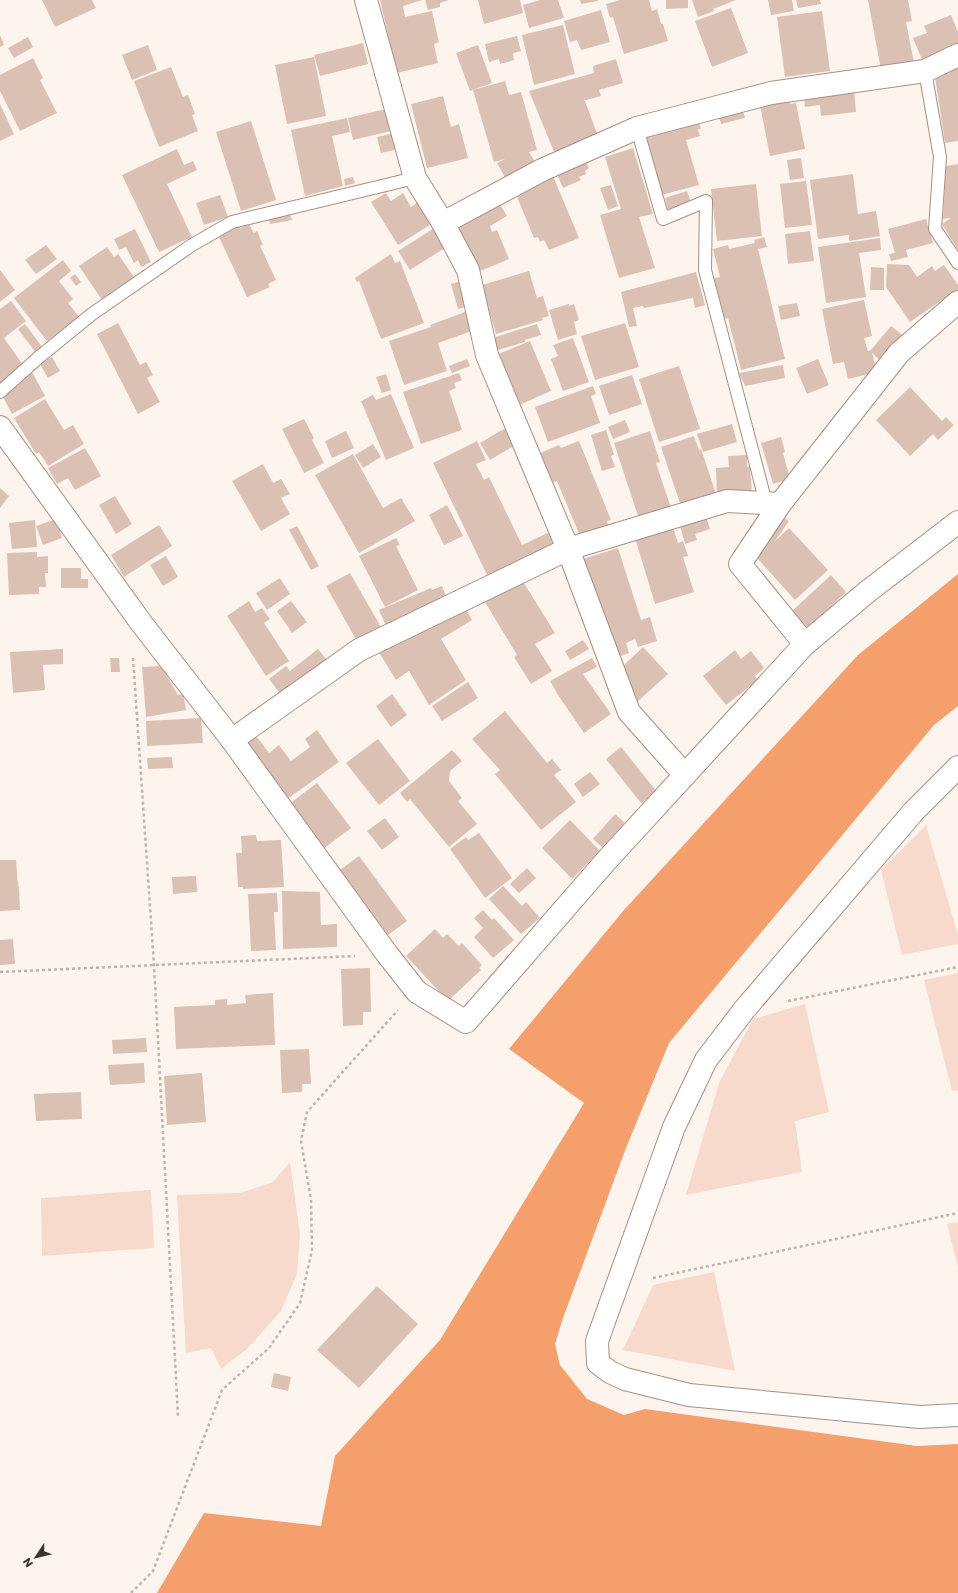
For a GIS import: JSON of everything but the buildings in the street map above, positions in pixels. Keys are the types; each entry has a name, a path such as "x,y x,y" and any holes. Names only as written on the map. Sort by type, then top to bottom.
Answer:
{"street":[{"path":"366,0 415,178 443,223 468,270 487,354 568,549 629,712 684,775"},
{"path":"443,223 542,170 637,128 771,93 925,71 958,55"},
{"path":"805,644 740,564 773,503 899,353 958,302"},
{"path":"0,427 142,624 232,740 387,954 416,991 466,1022 606,861 805,644 867,592 958,522"},
{"path":"232,740 359,650 568,549 727,501 773,503"},
{"path":"958,767 914,811 744,1010 706,1060 674,1127 597,1341 598,1363 610,1372 625,1379 689,1395 920,1417 958,1415"}],"lane":[{"path":"925,71 940,157 935,229 958,263"},
{"path":"637,128 663,219 706,201 704,270 773,503"},
{"path":"0,392 38,358 92,314 192,245 232,222 415,178"}],"path":[{"path":"142,624 132,646 154,965 178,1416"},
{"path":"0,972 387,954"},
{"path":"744,1010 958,967"},
{"path":"131,1593 154,1570 222,1390 269,1348 300,1303 312,1250 311,1200 301,1141 306,1112 416,991"},
{"path":"653,1278 958,1213"}],"shaded area":[{"path":"958,574 958,706 934,725 669,1043 626,1148 563,1318 555,1344 560,1365 587,1399 624,1415 645,1409 917,1446 958,1444 958,1593 157,1593 204,1513 321,1526 335,1456 440,1340 584,1103 509,1049 624,910 858,655"},
{"path":"926,825 958,935 958,944 902,955 881,870"},
{"path":"958,973 958,1090 952,1091 924,980"},
{"path":"805,1004 829,1112 795,1121 802,1172 686,1195 719,1083 753,1019"},
{"path":"290,1162 300,1234 297,1274 281,1311 247,1349 221,1369 211,1348 186,1353 177,1195 240,1193 273,1182"},
{"path":"151,1190 154,1248 42,1256 41,1198"},
{"path":"958,1222 958,1267 947,1224"},
{"path":"714,1272 735,1371 623,1350 653,1285"}]}
